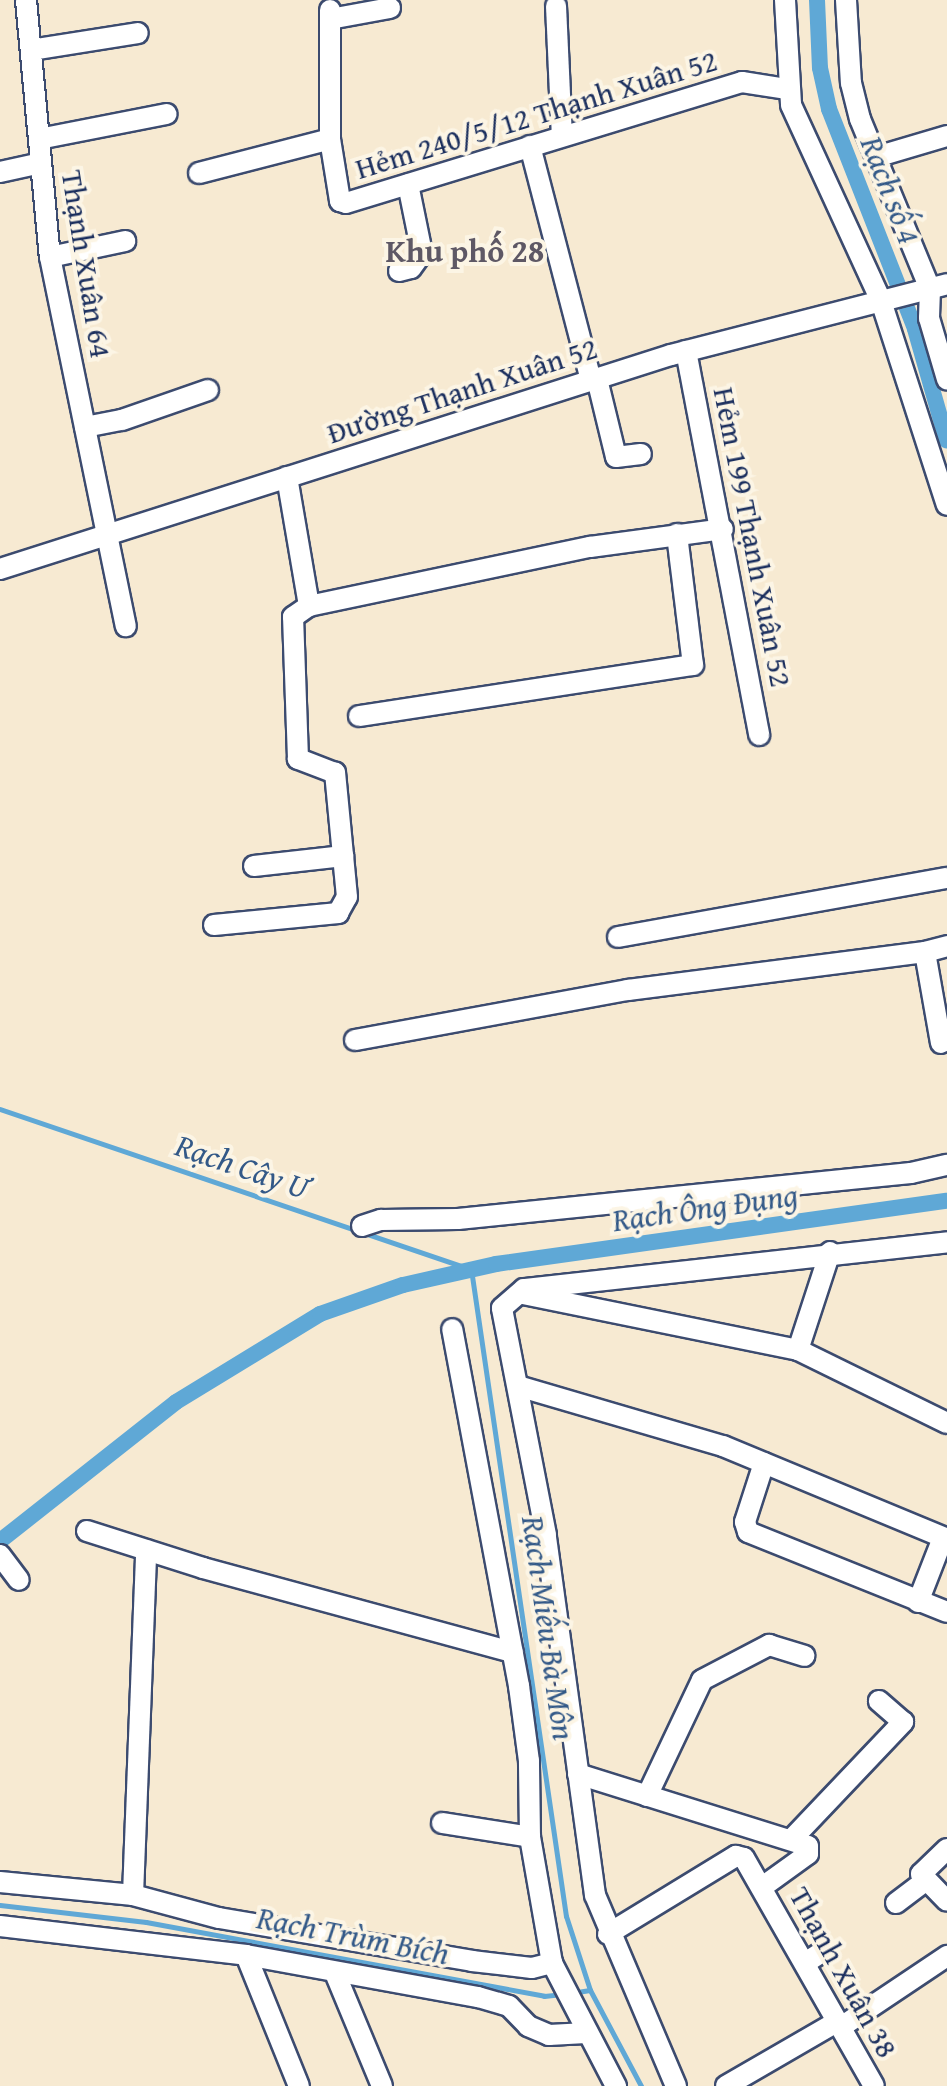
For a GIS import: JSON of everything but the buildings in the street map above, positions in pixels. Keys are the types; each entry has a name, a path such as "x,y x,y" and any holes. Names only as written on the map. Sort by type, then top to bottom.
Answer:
{"street":[{"name":"Thạnh Xuân 64","path":"26,0 50,257 126,626"},
{"path":"785,0 790,62 787,89 882,300 947,505"},
{"path":"846,0 851,83 876,157 935,287 929,318 947,379"},
{"path":"556,6 562,136"},
{"name":"Hẻm 240/5/12 Thạnh Xuân 52","path":"390,8 330,15 330,139 340,201 408,184 742,82 787,89"},
{"path":"31,50 138,33"},
{"path":"742,82 790,62"},
{"path":"39,139 167,114"},
{"path":"876,157 947,136"},
{"path":"199,173 330,139"},
{"path":"530,146 616,457 641,454"},
{"path":"0,172 41,163"},
{"path":"399,271 411,268 422,253 408,184"},
{"path":"50,257 125,241"},
{"name":"Đường Thạnh Xuân 52","path":"0,569 686,351 935,287"},
{"name":"Hẻm 199 Thạnh Xuân 52","path":"686,351 723,529 759,735"},
{"path":"85,427 122,420 208,390"},
{"path":"287,477 309,606"},
{"path":"214,925 338,913 347,897 335,773 298,759 293,617 309,606 590,547 723,529"},
{"path":"359,716 693,665 677,534"},
{"path":"254,866 343,856"},
{"path":"618,937 947,878"},
{"path":"355,1040 628,990 925,952 947,946"},
{"path":"925,952 941,1043"},
{"path":"362,1226 381,1220 458,1219 911,1173 947,1165"},
{"path":"509,1300 830,1252 947,1242"},
{"path":"798,1350 830,1252"},
{"path":"509,1300 798,1350 947,1423"},
{"path":"509,1300 595,1895 608,1934 676,2086"},
{"path":"452,1329 513,1652 529,1761 530,1837 552,1963 559,1984 616,2086"},
{"path":"521,1387 764,1463 945,1538 918,1602"},
{"path":"764,1463 745,1522 748,1532 947,1612"},
{"path":"87,1531 513,1652"},
{"path":"133,1895 146,1550"},
{"path":"0,1555 15,1577"},
{"path":"647,1796 702,1680 769,1645 804,1656"},
{"path":"791,1840 903,1722 879,1701"},
{"path":"578,1774 808,1846 808,1854 762,1887"},
{"path":"442,1823 530,1837"},
{"path":"947,1849 922,1870 925,1881 947,1901"},
{"name":"Thạnh Xuân 38","path":"608,1934 736,1856 744,1858 813,1957 839,2024 874,2086"},
{"path":"896,1903 925,1881"},
{"path":"0,1882 133,1895 219,1918 472,1961 532,1968 552,1963"},
{"path":"0,1926 246,1955 478,1997 509,2006 528,2026 549,2035 586,2033"},
{"path":"246,1955 299,2086"},
{"path":"726,2086 839,2024 947,1956"},
{"path":"335,1973 382,2086"}],"waterway":[{"name":"Rạch số 4","path":"817,0 820,68 829,109 915,329 947,441"},
{"name":"Rạch Miếu Bà Môn","path":"0,1109 471,1269 566,1916 590,1990 641,2086"},
{"name":"Rạch Ông Đụng","path":"0,1541 176,1402 320,1314 403,1285 496,1264 947,1201"},
{"name":"Rạch Trùm Bích","path":"0,1905 146,1922 544,1996 562,1994"},
{"name":"Rạch Trùm Bích","path":"571,1993 590,1990"}],"district":[{"name":"Khu phố 28","path":"465,251"}],"water label":[{"name":"Rạch Cây Ư","path":"243,1167"}]}
